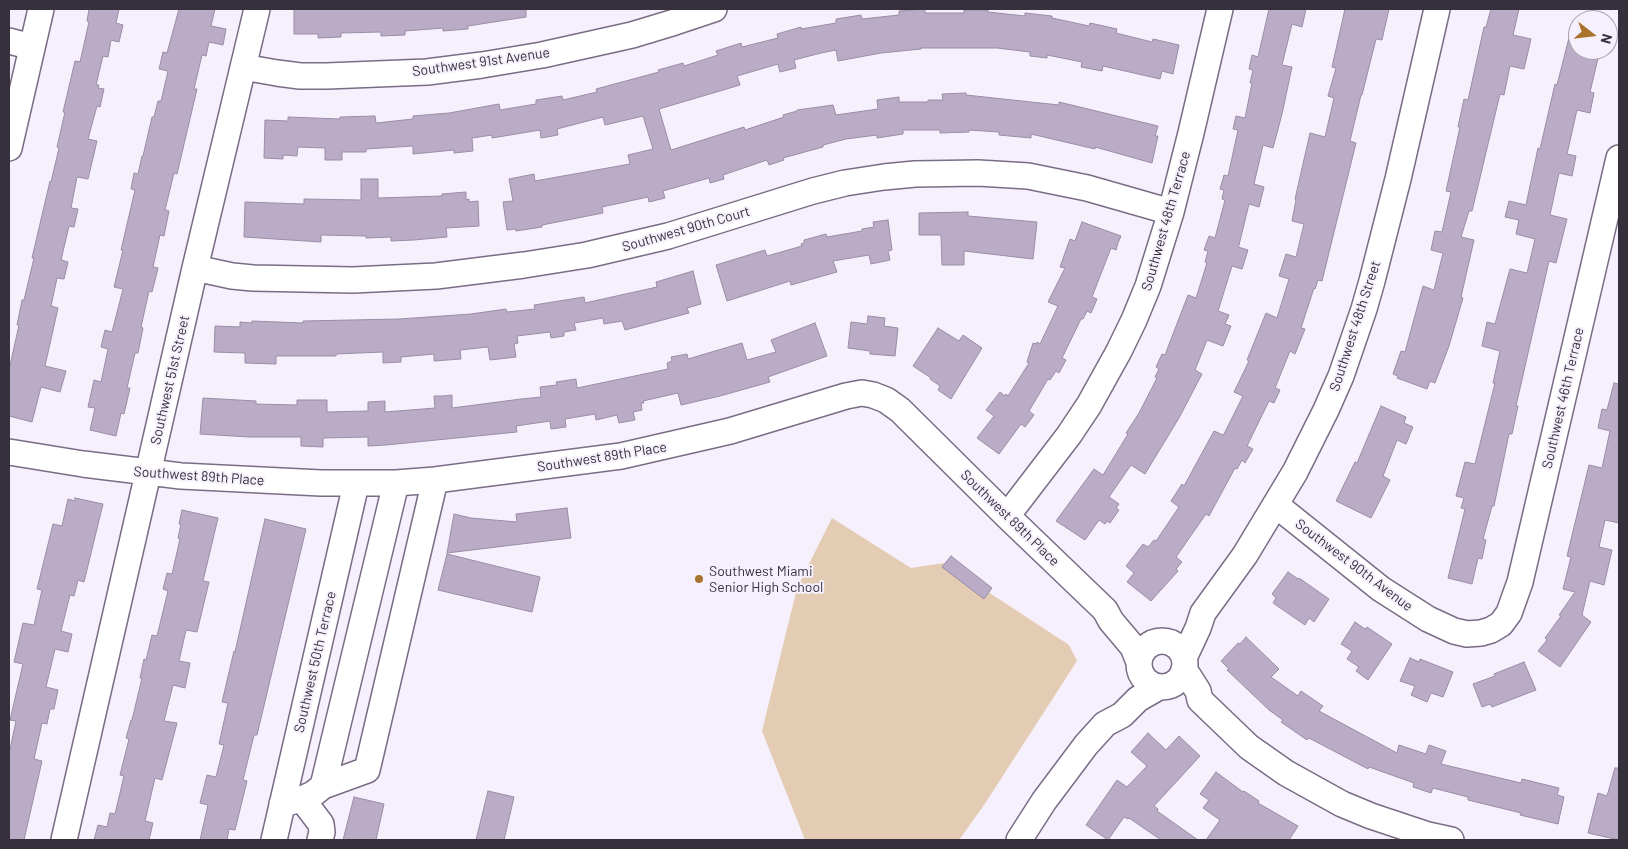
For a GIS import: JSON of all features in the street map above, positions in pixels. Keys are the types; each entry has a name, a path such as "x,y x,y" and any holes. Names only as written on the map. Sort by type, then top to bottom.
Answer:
{"street":[{"path":"9,148 21,44 41,9"},
{"name":"Southwest 51st Street","path":"64,840 150,472 195,268 257,9"},
{"name":"Southwest 91st Avenue","path":"243,67 277,74 300,76 427,72 542,55 622,38 714,9"},
{"name":"Southwest 48th Street","path":"1026,838 1065,772 1105,724 1122,715 1138,699 1174,675 1198,628 1203,613 1245,554 1276,505 1326,410 1341,376 1364,309 1398,180 1437,9"},
{"name":"Southwest 48th Terrace","path":"1007,516 1069,435 1089,405 1119,351 1148,286 1171,212 1191,133 1217,10"},
{"name":"Southwest 46th Terrace","path":"1491,630 1501,624 1509,613 1520,582 1619,158"},
{"name":"Southwest 90th Court","path":"195,268 252,278 353,280 436,276 488,270 586,255 623,247 678,234 837,185 915,174 978,173 1028,176 1087,188 1171,212"},
{"name":"Southwest 89th Place","path":"9,452 83,464 220,479 356,484 396,483 435,480 621,456 746,427 822,402 862,393 873,395 886,400 900,410 1105,610 1111,621 1133,646 1139,666"},
{"path":"292,802 314,794 323,786 367,770 435,480"},
{"path":"323,786 396,483"},
{"name":"Southwest 50th Terrace","path":"274,840 292,802 356,484"},
{"name":"Southwest 90th Avenue","path":"1276,505 1381,589 1428,619 1454,631 1467,634 1491,630"},
{"name":"Southwest 89th Place","path":"1105,610 1122,614 1136,626 1163,641"},
{"name":"Southwest 48th Street","path":"1105,724 1112,704 1125,691 1139,666 1142,652 1150,644 1163,641 1191,616 1203,613"},
{"path":"1139,666 1146,682 1152,686 1174,675 1181,651 1175,645 1163,641"},
{"path":"1174,675 1198,691 1200,700 1249,747 1312,789 1371,816 1428,835 1452,840"},
{"path":"292,802 321,824 320,840"}],"shaded area":[{"path":"832,518 911,568 944,563 1069,645 1077,661 984,805 959,840 805,840 762,731 797,588"}],"building":[{"path":"89,9 119,9 116,23 123,25 119,42 111,40 108,57 103,56 96,85 99,85 98,88 104,89 100,107 97,106 88,139 97,141 88,179 77,177 71,208 78,209 74,227 69,226 61,260 68,262 64,279 57,278 51,306 58,308 45,366 66,371 60,392 41,387 32,422 9,416 9,370 19,325 17,325 22,300 24,300 34,258 32,258 59,148 57,147 65,112 63,112 75,61 80,62 89,22 87,21"},
{"path":"179,9 215,9 211,26 226,29 223,45 209,42 206,56 202,55 194,89 197,89 177,174 174,173 165,210 169,211 164,236 160,235 153,267 158,268 152,292 149,291 141,327 143,328 138,353 135,353 127,388 130,388 124,414 121,413 116,436 90,430 95,408 88,407 94,380 101,382 108,349 101,347 105,330 112,332 123,289 114,287 135,190 131,189 134,173 138,174 152,117 154,117 158,101 161,101 168,71 159,69 163,52 167,53"},
{"path":"294,9 526,9 526,17 468,26 468,29 443,31 443,28 405,31 405,35 381,36 381,32 341,33 341,37 318,38 318,34 294,34"},
{"path":"925,9 925,13 964,13 964,10 988,10 988,12 1025,16 1025,13 1052,16 1052,18 1089,26 1090,23 1117,29 1116,33 1152,42 1153,39 1179,45 1173,74 1162,71 1160,79 1103,66 1102,71 1081,67 1082,62 1047,55 1047,58 1030,56 1030,52 997,48 921,48 838,61 836,50 821,53 794,60 796,68 780,72 778,64 737,76 740,85 659,109 671,150 744,127 745,130 784,117 783,115 797,110 833,105 836,115 878,109 877,100 899,97 899,102 928,102 928,100 943,100 942,94 966,93 966,95 1059,105 1059,102 1158,126 1155,136 1158,136 1152,163 1095,147 1095,149 1031,134 1031,138 999,135 999,132 969,130 969,132 940,133 940,130 903,130 903,134 877,138 877,135 846,139 823,145 823,147 783,158 784,160 769,165 767,160 723,175 724,179 710,183 709,178 663,191 665,198 649,202 648,197 602,207 603,213 516,231 516,229 507,230 503,202 513,201 509,179 534,174 535,181 630,164 628,155 653,149 643,116 605,125 603,117 557,129 558,135 541,138 540,130 492,138 492,135 472,138 473,151 454,153 454,150 413,154 413,146 366,149 366,152 342,152 342,160 325,160 325,148 298,147 297,156 283,155 283,159 264,158 265,120 288,121 288,117 340,119 340,117 375,116 376,123 413,119 413,116 449,113 499,104 500,110 536,104 536,100 562,96 563,100 597,92 596,89 659,72 658,70 683,63 684,66 718,55 716,51 741,43 742,47 778,38 777,34 801,27 801,29 836,23 836,19 861,15 862,19 899,15 899,11"},
{"path":"1269,9 1306,9 1302,27 1292,24 1282,65 1292,67 1282,114 1273,148 1263,145 1254,184 1264,187 1259,207 1249,204 1238,247 1248,250 1242,269 1232,266 1218,311 1229,315 1225,324 1231,326 1223,346 1207,340 1195,370 1202,374 1179,418 1145,474 1131,465 1109,497 1119,504 1116,508 1119,510 1110,523 1107,521 1105,524 1099,520 1085,540 1056,521 1094,469 1103,475 1128,434 1126,433 1139,413 1157,378 1155,377 1159,369 1156,367 1162,354 1165,355 1188,295 1196,298 1207,263 1205,262 1208,251 1204,250 1209,236 1215,238 1225,200 1222,199 1224,190 1220,189 1224,175 1228,176 1238,130 1233,129 1236,116 1245,118 1252,83 1250,83 1253,70 1249,69 1252,55 1258,57"},
{"path":"1345,9 1389,9 1382,40 1376,39 1361,95 1350,141 1356,143 1322,281 1318,280 1314,288 1301,328 1305,329 1295,354 1290,351 1275,388 1280,390 1274,403 1269,401 1247,446 1253,449 1245,463 1242,460 1237,469 1235,468 1209,516 1206,514 1176,557 1182,562 1176,569 1178,571 1151,601 1127,582 1134,573 1126,566 1143,544 1148,547 1154,540 1156,541 1179,507 1171,501 1182,484 1184,486 1214,431 1224,434 1243,396 1234,392 1249,361 1247,360 1266,313 1277,318 1289,279 1279,276 1286,254 1296,257 1304,224 1292,221 1310,133 1325,137 1334,98 1328,96 1336,68 1332,67"},
{"path":"1491,9 1519,9 1513,35 1531,39 1524,69 1510,66 1504,95 1500,94 1472,211 1469,211 1461,237 1474,240 1461,297 1463,298 1449,346 1435,383 1430,381 1427,389 1397,378 1398,376 1393,374 1401,351 1405,352 1423,286 1434,290 1443,253 1431,250 1435,231 1442,232 1451,192 1446,191 1464,99 1468,100 1484,27 1486,27"},
{"path":"1568,42 1568,60 1598,60 1590,92 1594,93 1590,113 1577,110 1567,154 1576,156 1572,176 1559,173 1550,215 1567,219 1556,263 1549,261 1516,406 1518,406 1512,434 1509,434 1494,506 1492,506 1483,539 1486,540 1482,559 1478,558 1472,584 1448,578 1465,509 1461,508 1464,498 1456,496 1465,462 1475,464 1495,383 1493,383 1500,351 1482,346 1487,322 1495,324 1510,269 1527,273 1535,239 1516,234 1519,220 1505,217 1509,201 1526,205 1538,148 1540,149 1555,84 1557,85"},
{"path":"361,179 378,179 378,198 442,196 442,194 466,192 466,200 469,199 469,202 478,201 479,226 446,228 447,237 414,240 391,241 391,237 366,238 366,236 321,235 321,242 244,237 245,202 304,204 304,199 361,200"},
{"path":"968,212 968,216 1037,222 1033,259 964,251 964,265 942,265 941,235 919,235 919,213"},
{"path":"888,220 892,250 888,251 890,260 871,264 869,255 833,261 837,272 791,285 790,281 727,301 716,265 765,250 767,256 802,246 801,244 804,243 804,240 826,234 827,237 862,231 862,229 874,227 873,222"},
{"path":"1082,222 1121,236 1116,250 1111,248 1092,297 1097,299 1091,313 1087,311 1083,319 1081,319 1062,358 1066,360 1059,373 1056,371 1050,380 1048,379 1029,411 1034,415 1025,427 1021,424 999,454 977,438 994,416 986,410 1000,392 1008,396 1029,363 1027,362 1033,343 1036,344 1037,342 1040,344 1058,306 1048,302 1065,268 1060,267 1070,239 1075,241"},
{"path":"693,271 701,304 687,308 689,313 625,330 622,321 604,324 603,318 574,323 576,330 564,332 564,336 551,338 550,332 517,336 518,343 514,344 516,357 490,360 488,347 460,350 461,359 434,361 434,354 401,357 401,362 383,363 383,352 336,354 336,356 276,356 276,364 245,363 245,353 214,352 215,326 240,327 240,322 252,323 252,321 303,323 303,321 399,319 471,314 506,309 507,312 535,309 534,305 584,297 585,303 657,287 656,282"},
{"path":"868,316 885,318 884,326 898,328 895,356 870,354 870,351 848,348 851,322 867,324"},
{"path":"815,323 827,356 768,377 770,382 720,396 681,405 678,393 643,401 644,403 641,403 642,410 633,412 635,420 619,423 617,415 596,420 595,414 565,419 566,427 551,429 550,421 516,426 517,432 368,446 368,437 323,438 323,447 301,446 301,437 249,437 200,434 203,398 256,401 256,404 297,405 297,400 327,400 327,412 368,411 368,402 385,401 385,412 435,408 434,396 452,395 452,408 541,397 540,387 557,385 556,382 576,379 577,388 668,369 667,363 672,361 671,357 687,354 688,359 742,343 747,360 776,352 771,340"},
{"path":"938,328 959,341 963,335 982,348 951,399 938,390 940,386 931,378 913,366"},
{"path":"1614,383 1619,384 1619,523 1605,520 1599,547 1612,550 1604,585 1590,581 1582,615 1591,622 1560,667 1538,651 1547,640 1545,638 1575,592 1563,589 1571,557 1567,556 1589,465 1602,468 1610,431 1598,428 1602,409 1607,410"},
{"path":"1381,406 1406,417 1404,423 1413,427 1406,444 1397,440 1383,476 1390,480 1371,518 1336,501 1355,462 1357,463"},
{"path":"75,498 103,504 84,582 78,580 74,596 70,595 61,631 72,634 68,652 55,649 46,687 58,690 54,709 50,709 47,724 42,723 34,759 42,761 24,840 9,840 9,754 16,721 10,720 23,664 14,662 23,623 34,625 42,590 37,589 53,524 62,526 68,499 75,501"},
{"path":"567,508 571,538 447,553 454,514 471,518 517,522 516,514"},
{"path":"182,510 218,518 203,581 209,582 197,632 186,630 179,661 190,663 185,688 173,685 164,721 177,723 162,780 155,778 145,821 153,823 149,840 94,840 98,825 107,827 110,813 115,814 124,776 120,775 129,739 126,738 142,678 140,678 144,659 146,660 152,635 157,636 168,591 163,589 167,573 172,574 180,539 178,538"},
{"path":"265,519 306,529 257,735 254,735 243,780 247,781 235,830 229,829 227,840 200,840 208,805 200,803 207,775 216,777 224,745 219,744 228,703 222,702"},
{"path":"447,554 540,577 532,612 438,590"},
{"path":"951,556 992,588 984,599 942,567"},
{"path":"1288,572 1329,599 1314,622 1309,618 1305,625 1273,603 1276,598 1272,594"},
{"path":"1355,622 1365,629 1367,627 1392,644 1368,680 1356,671 1359,667 1347,659 1352,651 1341,644"},
{"path":"1246,637 1279,669 1271,677 1298,696 1301,691 1323,706 1319,711 1397,753 1399,745 1426,754 1429,745 1446,751 1441,764 1521,783 1522,779 1559,788 1557,795 1564,797 1558,824 1520,815 1521,813 1468,800 1468,797 1433,788 1431,793 1413,787 1414,783 1369,767 1368,769 1309,738 1307,740 1281,722 1283,720 1269,710 1227,670 1229,669 1221,661"},
{"path":"1410,658 1419,662 1420,659 1453,672 1443,697 1431,693 1427,702 1411,695 1415,686 1400,681"},
{"path":"1524,662 1536,690 1492,707 1490,704 1482,707 1473,684"},
{"path":"1148,733 1166,750 1179,736 1200,756 1154,806 1158,809 1157,811 1198,840 1161,840 1129,818 1124,817 1108,840 1086,825 1117,780 1127,787 1147,766 1131,752"},
{"path":"1615,768 1619,768 1619,840 1588,833 1598,793 1607,796"},
{"path":"1216,772 1259,801 1258,803 1298,826 1289,840 1206,840 1220,820 1203,808 1209,800 1200,794"},
{"path":"488,791 514,797 504,840 476,840"},
{"path":"354,797 384,804 376,840 343,840"}],"place":[{"name":"Southwest Miami Senior High School","path":"699,579"}]}
